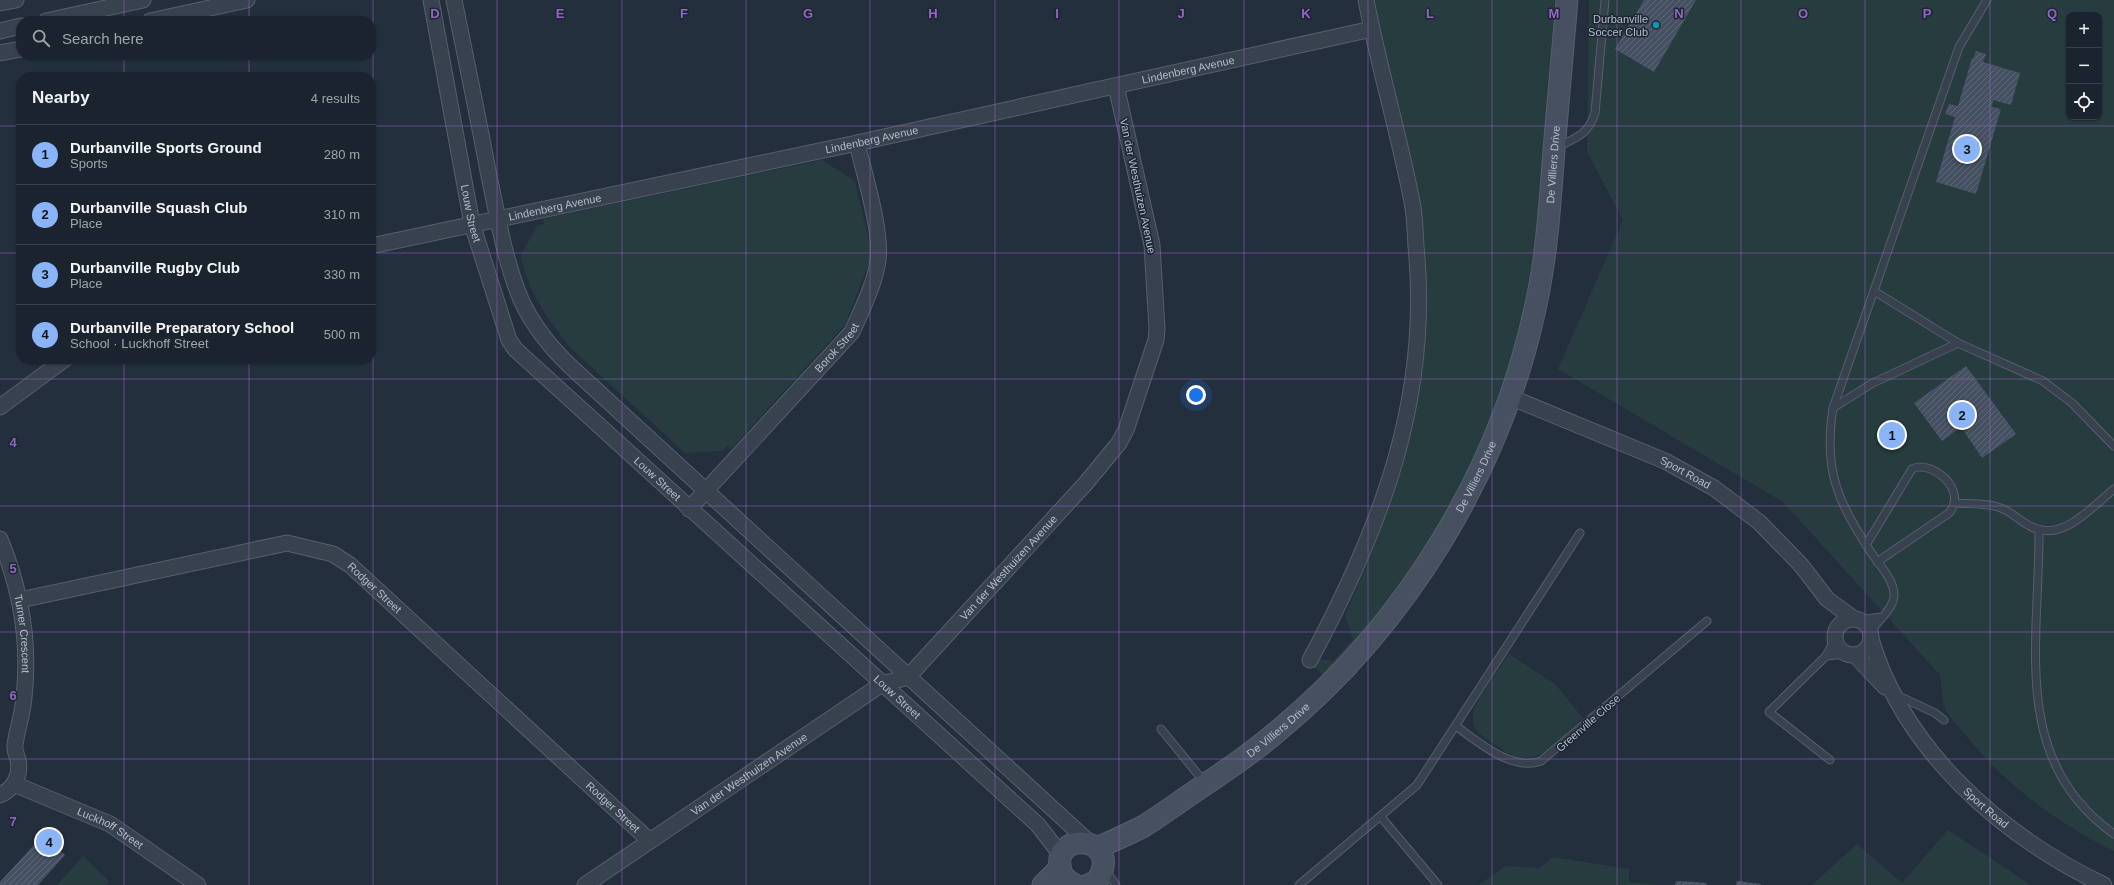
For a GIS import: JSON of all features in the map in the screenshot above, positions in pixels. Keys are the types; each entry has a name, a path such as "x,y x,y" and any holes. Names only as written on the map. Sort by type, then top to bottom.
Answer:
{"street":[{"path":"0,3 16,0"},
{"path":"69,16 144,0"},
{"path":"173,16 247,0"},
{"name":"Louw Street","path":"431,0 472,224 509,340 515,350 1038,825 1076,879"},
{"name":"Louw Street","path":"454,0 498,219 511,268 522,301 530,317 549,345 571,368 908,677 1099,855"},
{"path":"1310,660 1350,581 1379,513 1392,475 1405,422 1416,353 1420,283 1412,203 1366,0"},
{"name":"De Villiers Drive","path":"1099,855 1246,757 1311,702 1349,664 1390,615 1431,558 1463,503 1477,475 1510,397 1526,344 1542,276 1548,235 1567,0"},
{"path":"0,31 16,27"},
{"name":"Lindenberg Avenue","path":"376,245 857,143 1372,29"},
{"path":"0,54 16,50"},
{"name":"Van der Westhuizen Avenue","path":"585,885 882,684 908,677 1086,483 1119,443 1126,430 1156,340 1157,329 1152,245 1116,86"},
{"name":"Borok Street","path":"689,509 852,332 878,261 880,241 857,143"},
{"path":"0,407 58,364"},
{"name":"Sport Road","path":"1510,397 1665,461 1714,488 1759,522 1802,565 1827,599 1856,619"},
{"name":"Turner Crescent","path":"0,539 12,571 20,600 24,631 26,674 22,717 15,746 19,768 14,784"},
{"name":"Rodger Street","path":"20,600 287,542 333,554 350,565 650,841"},
{"name":"Sport Road","path":"1827,599 1835,635"},
{"path":"1856,619 1867,624 1871,635 1869,647 1864,652 1850,655 1838,648 1835,635 1839,625 1845,620 1856,619"},
{"name":"Sport Road","path":"1871,635 1879,666 1894,695 1928,745 1949,771 1989,811 2041,851 2104,885"},
{"name":"Sport Road","path":"1850,655 1894,695"},
{"path":"0,795 10,789 14,784"},
{"name":"Luckhoff Street","path":"14,784 110,824 198,885"},
{"path":"1043,885 1076,879 1102,874 1099,855 1082,842 1073,843 1066,848 1076,879"}],"lane":[{"path":"1554,148 1583,134 1592,124 1595,113 1605,0"},
{"path":"1871,635 1881,617 1892,606 1894,596 1892,585 1844,508 1832,475 1829,438 1833,408 1958,47 1987,0"},
{"path":"1874,291 1958,343 2043,381 2072,403 2114,446"},
{"path":"1833,408 1871,384 1958,343"},
{"path":"1866,545 1910,472 1916,467 1928,467 1950,484 1955,495 1955,503 1949,513 1878,562"},
{"path":"1955,503 1997,507 2012,512 2030,526 2039,530 2058,530 2067,526 2114,489"},
{"path":"2039,530 2034,670 2036,694 2045,742 2058,772 2076,799 2089,814 2114,834"},
{"path":"1299,885 1417,785 1580,533"},
{"path":"1856,619 1881,617"},
{"name":"Greenville Close","path":"1456,726 1514,762 1527,764 1541,761 1707,621"},
{"path":"1830,760 1769,712 1826,656 1835,635"},
{"path":"1826,656 1850,655"},
{"path":"1894,695 1935,713 1944,720"},
{"path":"1161,729 1206,784"},
{"path":"1381,817 1438,885"},
{"path":"1099,855 1116,885"}],"green space":[{"path":"1374,0 1555,0 1537,230 1518,343 1481,448 1444,521 1388,605 1325,676 1314,668 1320,659 1333,661 1353,639 1345,615 1383,522 1399,476 1411,430 1420,383 1425,335 1426,285 1422,226"},
{"path":"1589,0 2114,0 2114,851 2053,816 2016,787 1982,755 1946,711 1942,698 1940,675 1783,502 1558,369 1623,220 1587,152"},
{"path":"822,160 855,181 872,255 845,325 731,449 727,446 723,451 685,453 573,350 548,318 541,306 528,281 521,255 537,226 544,224 543,219"},
{"path":"1509,654 1555,684 1583,718 1554,745 1536,756 1527,758 1518,757 1511,754 1489,741 1476,730 1473,723 1473,714 1478,701"},
{"path":"1948,830 2031,885 1812,885 1857,844 1902,883"},
{"path":"83,856 109,881 106,885 57,885"},
{"path":"1553,857 1629,869 1629,882 1659,885 1478,885 1506,866 1539,868"}],"building":[{"name":"Durbanville Soccer Club","path":"1644,0 1696,0 1654,72 1615,49"},
{"path":"1976,51 1986,54 1983,62 2020,73 2011,105 1993,100 1992,107 2001,109 1976,194 1936,182 1955,117 1945,114 1949,104 1958,106 1972,58 1973,59"},
{"path":"1966,366 2016,434 1982,458 1961,427 1942,441 1914,403"},
{"path":"43,835 65,855 38,885 0,885 0,882"},
{"path":"1676,881 1707,883 1706,885 1675,885"},
{"path":"1737,881 1761,884 1761,885 1736,885"}],"place":[{"name":"Durbanville Soccer Club","path":"1656,25"},
{"name":"Durbanville Rugby Club","path":"1967,149"},
{"name":"Durbanville Squash Club","path":"1962,415"},
{"name":"Durbanville Sports Ground","path":"1892,435"},
{"name":"Durbanville Preparatory School","path":"49,842"}]}
